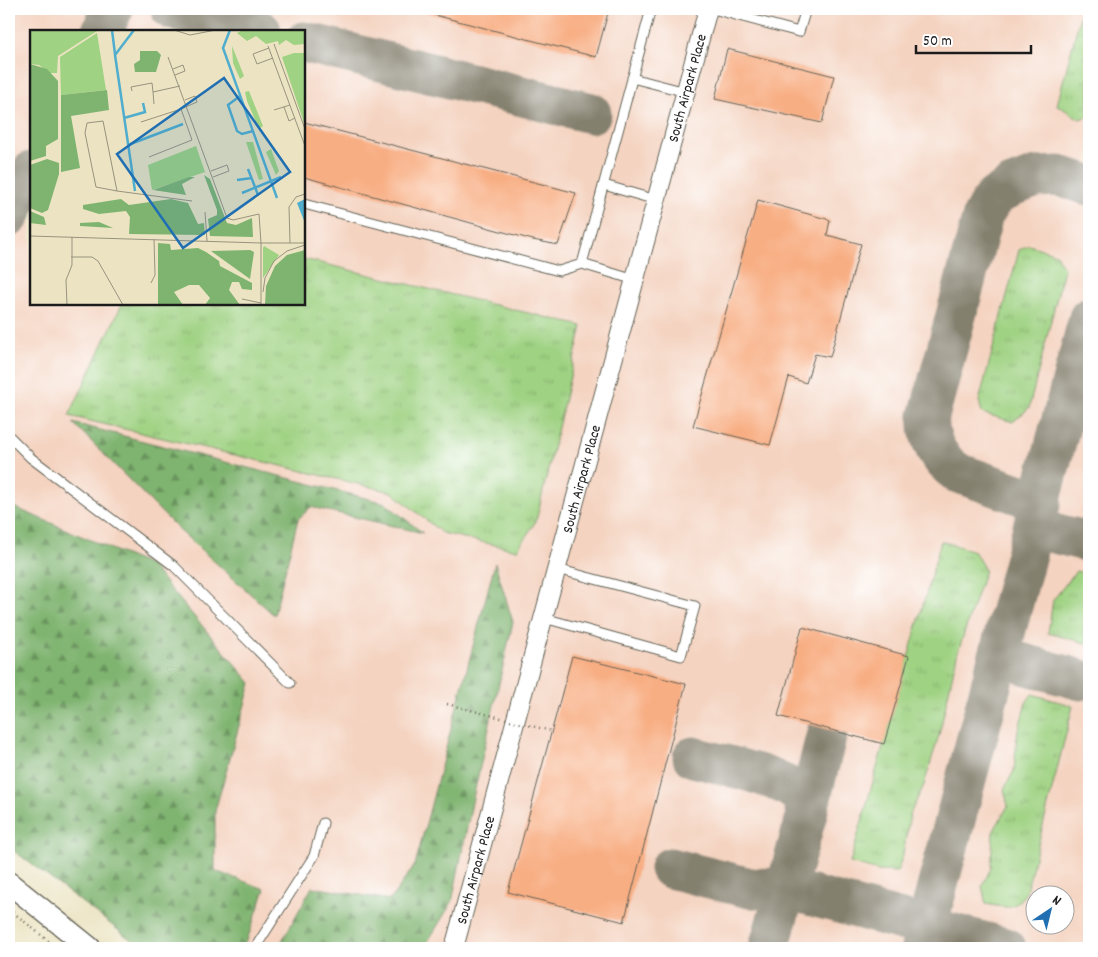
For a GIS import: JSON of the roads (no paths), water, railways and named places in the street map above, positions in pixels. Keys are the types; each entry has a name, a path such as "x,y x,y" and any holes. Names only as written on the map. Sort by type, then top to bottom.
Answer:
{"street":[{"name":"South Airpark Place","path":"454,948 708,9"},
{"path":"9,883 90,948"}],"lane":[{"path":"582,264 651,9"},
{"path":"712,9 799,32 806,9"},
{"path":"632,78 686,92"},
{"path":"604,184 656,200"},
{"path":"305,204 559,271 582,264 635,280"},
{"path":"9,436 31,458 174,566 290,683"},
{"path":"544,618 681,656 695,606 557,569"},
{"path":"255,948 314,856 323,823"}]}
